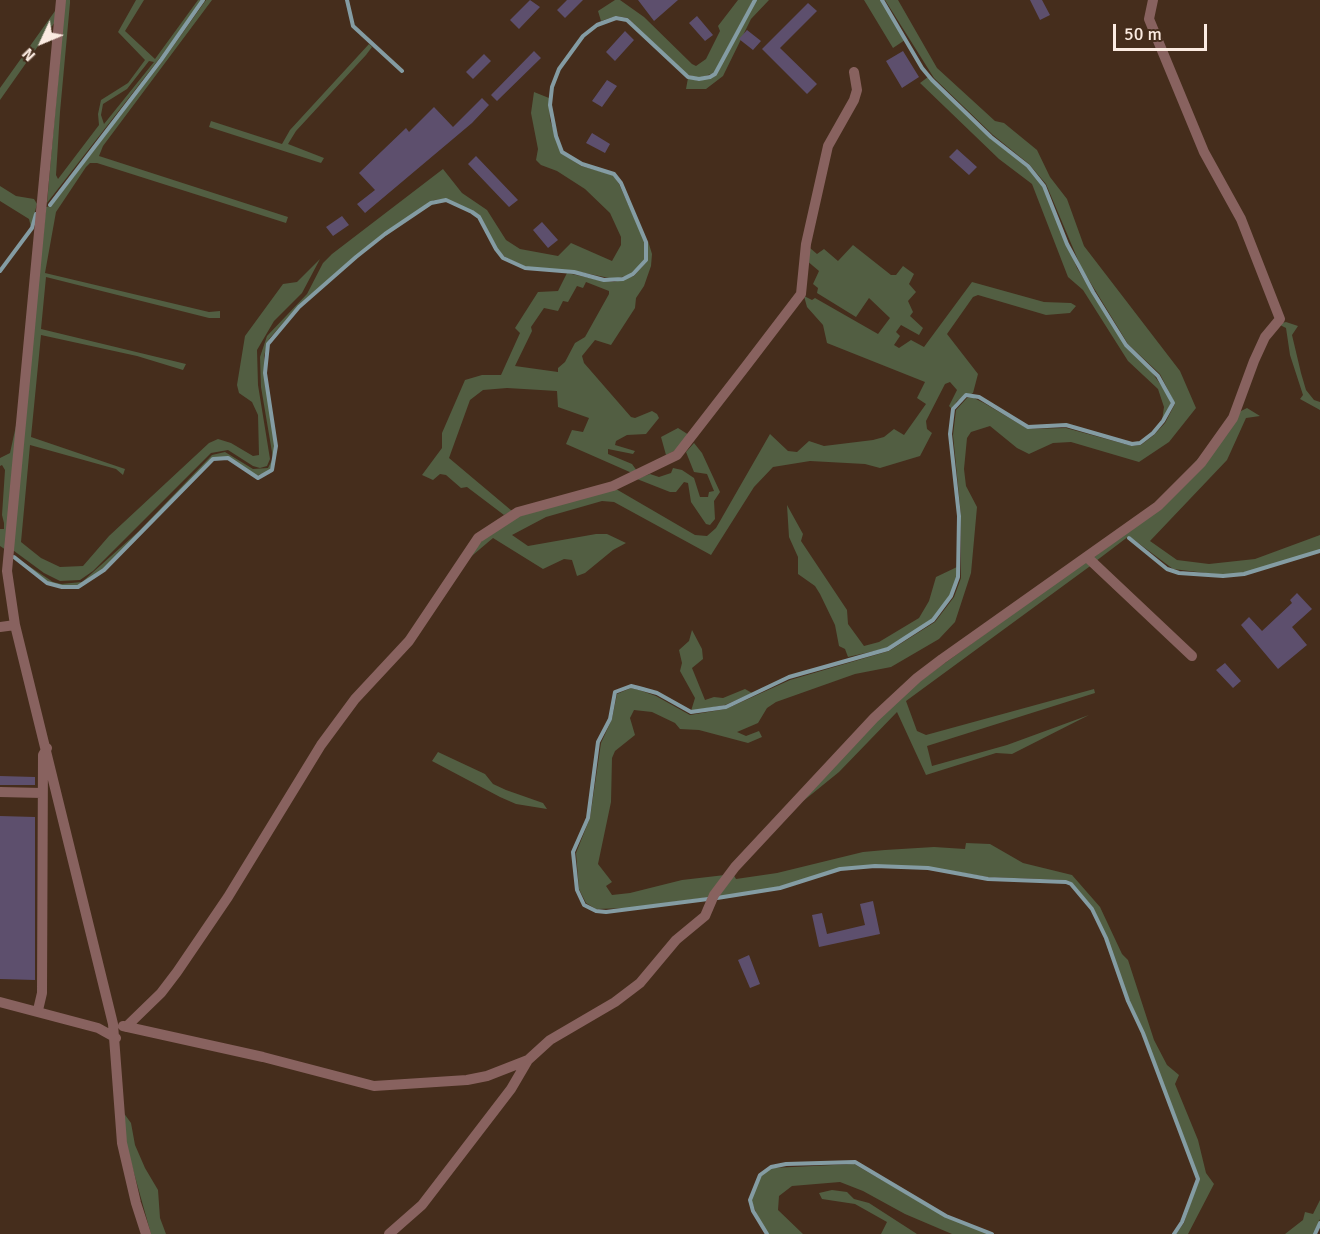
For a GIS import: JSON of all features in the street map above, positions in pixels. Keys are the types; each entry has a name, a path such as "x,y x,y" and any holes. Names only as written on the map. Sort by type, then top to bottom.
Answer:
{"street":[{"path":"61,0 8,558 15,625 47,748 81,901 116,1038 122,1143 133,1193 146,1234"},
{"path":"389,1234 433,1190 511,1089 528,1060 550,1040 615,1002 640,983 676,940 705,916 714,895 735,867 862,731 917,678 1158,506 1201,463 1233,418 1258,353 1274,323 1280,319 1241,219 1204,152 1149,19 1153,0"},
{"path":"126,1027 162,993 182,966 234,888 321,746 355,699 409,641 478,538 518,512 613,486 677,455 801,294 806,244 828,146 854,100 857,90 854,72"},
{"path":"1087,557 1192,656"},
{"path":"0,627 15,625"},
{"path":"38,1010 42,993 43,755 47,748"},
{"path":"0,792 42,793"},
{"path":"0,1002 38,1010 98,1028 116,1038"},
{"path":"113,1024 263,1057 374,1086 467,1080 487,1076 528,1060"}],"green space":[{"path":"65,0 70,0 70,3 60,112 56,175 58,179 99,125 98,114 101,100 128,83 145,60 118,32 136,0 144,0 125,31 155,59 198,0 202,0 159,59 47,203","holes":["149,61 154,62 104,124 101,115 103,104 127,89"]},
{"path":"206,0 212,0 103,146 99,156 288,217 286,223 97,163 90,163 86,167 56,212 45,273 209,312 220,311 220,318 209,318 46,277 41,329 186,364 183,370 137,356 41,335 31,437 125,469 123,475 116,469 30,445 21,542 41,558 60,567 83,566 109,536 209,443 218,439 231,443 253,456 259,455 258,415 252,402 239,393 237,385 245,336 283,284 297,282 320,259 302,293 274,321 257,350 258,385 270,459 267,466 260,468 228,450 211,453 93,571 80,580 60,581 44,573 10,548 46,207 51,206 162,62"},
{"path":"615,0 620,0 644,17 696,66 706,59 720,31 718,26 738,0 753,0 714,73 699,78 686,74 628,18 616,16 601,21 598,11"},
{"path":"756,0 769,0 751,19 723,76 706,89 686,89 688,78 699,81 716,75 747,13"},
{"path":"864,0 881,0 905,40 893,48"},
{"path":"885,0 898,0 937,68 995,121 1004,123 1037,150 1050,177 1067,199 1084,246 1180,371 1196,408 1169,442 1139,462 1071,442 1053,443 1029,454 1017,448 990,426 971,432 967,438 964,469 966,486 977,507 971,573 955,622 939,639 891,667 855,674 776,702 767,708 758,723 737,732 746,736 759,731 762,737 748,743 699,730 680,729 675,723 652,712 634,710 630,718 635,735 615,751 612,758 611,802 598,864 612,882 606,886 612,895 630,893 682,880 725,875 710,897 629,908 596,909 586,903 579,889 576,853 590,818 601,743 612,719 617,694 631,688 639,690 656,696 690,715 726,709 790,680 889,651 935,622 954,597 961,578 961,516 953,435 956,410 967,398 972,397 984,403 1028,429 1066,428 1132,446 1141,445 1154,435 1165,423 1175,404 1160,374 1128,344 1081,267 1046,184 1029,164 993,135 934,78"},
{"path":"55,11 55,22 0,100 0,88"},
{"path":"369,44 372,47 366,55 296,131 288,144 324,158 321,163 209,127 211,121 282,144 290,130"},
{"path":"928,77 990,138 1027,167 1043,186 1077,268 1125,346 1146,364 1168,395 1171,403 1162,421 1164,407 1158,389 1128,361 1083,290 1068,277 1032,184 999,159 920,83"},
{"path":"534,92 549,98 550,120 561,153 581,166 613,175 619,184 645,242 644,260 641,267 633,274 614,279 575,271 526,267 505,257 497,248 480,216 446,199 434,200 384,233 356,256 298,306 269,339 264,356 276,457 269,472 255,476 228,457 213,459 103,569 77,586 62,587 48,582 12,555 53,582 61,584 82,582 139,531 212,455 225,452 253,469 268,468 273,458 261,387 260,357 267,336 307,294 323,263 332,254 443,169 462,193 487,210 506,240 520,249 558,256 571,243 612,261 621,245 621,237 610,213 585,189 536,160 538,149 531,113"},
{"path":"0,186 16,196 34,199 37,204 31,227 29,219 0,201"},
{"path":"648,241 652,254 651,266 644,286 636,298 635,308 611,345 595,340 582,356 584,363 631,417 635,418 652,411 659,418 646,434 627,435 616,441 615,445 635,451 633,454 608,449 608,454 632,464 637,471 632,473 566,444 572,430 583,432 589,418 558,407 557,391 507,388 483,390 470,400 449,458 512,511 504,515 467,487 461,488 446,475 440,474 433,480 422,475 442,448 442,433 465,380 482,375 501,375 520,333 515,328 538,292 558,291 567,273 614,282 634,276 647,261","holes":["586,282 609,291 585,337 575,343 565,362 558,368 558,372 515,366 532,331 531,327 544,308 558,311 563,301 568,302 577,286 583,288"]},
{"path":"853,245 891,275 896,275 903,266 914,274 909,284 916,292 908,301 913,312 910,316 923,328 919,335 901,325 896,332 900,336 894,345 899,348 911,340 924,347 972,282 1044,302 1071,303 1076,306 1070,313 1046,315 978,295 973,297 947,334 978,374 973,393 957,401 952,409 949,406 957,390 950,382 945,384 926,421 927,429 932,433 920,456 880,468 865,464 810,461 773,467 754,487 711,555 614,502 602,501 546,517 512,535 528,546 596,534 607,534 626,543 613,550 585,573 577,576 572,560 564,559 543,569 493,538 467,560 485,537 516,517 616,489 695,535 707,536 716,528 770,434 788,451 797,452 809,441 824,446 873,440 884,437 894,429 904,435 926,404 917,398 925,382 827,343 823,325 807,307 804,296 812,300 815,298 878,334 890,318 869,298 856,317 817,293 818,288 813,284 819,271 806,260 810,248 817,254 824,249 838,261"},
{"path":"1286,322 1298,326 1292,335 1301,373 1306,390 1314,400 1320,402 1320,410 1300,399 1303,395 1290,355 1286,328 1278,324"},
{"path":"1247,408 1260,416 1246,418 1227,460 1150,541 1177,560 1209,564 1255,559 1320,535 1320,550 1243,573 1222,575 1173,569 1129,536 1096,561 1093,558 1144,519 1241,411"},
{"path":"19,412 6,550 0,546 0,529 4,529 2,515 5,470 2,465 0,466 0,458 10,453"},
{"path":"678,428 689,435 676,450 666,455 661,437"},
{"path":"694,443 702,453 720,492 714,501 715,519 710,525 706,524 691,502 688,483 684,482 676,492 670,492 637,479 650,474 659,477 671,473 673,468 682,470 694,478 700,497 708,497 709,492 714,491 707,474 694,472 686,452"},
{"path":"787,505 803,534 801,541 847,610 848,624 864,646 879,642 919,618 929,601 936,577 957,567 957,577 950,595 932,619 887,648 848,657 845,649 839,646 835,625 820,594 815,586 798,574 798,557 789,537"},
{"path":"1086,561 1093,564 906,701 917,731 926,735 1094,689 1095,693 927,746 932,766 1007,745 1089,715 1012,754 996,753 926,775 897,712 839,772 802,802 861,736 909,689"},
{"path":"692,630 702,649 703,659 692,668 705,700 714,697 723,698 745,689 752,693 725,705 691,711 695,698 680,671 682,663 679,650 689,641"},
{"path":"438,752 485,774 493,784 543,803 547,809 516,804 500,797 432,761"},
{"path":"966,843 990,844 1023,863 1072,875 1100,907 1122,954 1128,960 1154,1040 1167,1065 1179,1075 1175,1084 1198,1140 1206,1173 1214,1184 1188,1234 1176,1234 1184,1223 1199,1178 1107,938 1093,908 1072,883 1066,880 988,877 928,867 875,865 840,868 780,887 716,897 733,874 736,879 777,873 863,852 934,847 965,849"},
{"path":"123,1112 131,1123 135,1145 145,1168 158,1190 160,1218 166,1234 151,1234 127,1148"},
{"path":"854,1164 946,1217 989,1234 952,1234 840,1182 792,1186 779,1196 778,1210 803,1234 769,1234 762,1227 751,1200 761,1175 772,1168"},
{"path":"832,1190 847,1192 854,1199 869,1203 917,1234 881,1234 887,1222 855,1204 822,1199 819,1193"},
{"path":"1320,1200 1320,1219 1314,1234 1285,1234 1303,1220 1305,1212 1313,1214"}],"building":[{"path":"530,0 540,7 519,29 510,20"},
{"path":"567,0 583,0 565,18 557,10"},
{"path":"638,0 678,0 654,21"},
{"path":"1030,0 1042,0 1050,15 1040,20"},
{"path":"808,3 817,11 780,48 817,84 807,94 762,49"},
{"path":"697,16 713,35 705,41 689,23"},
{"path":"747,30 761,41 753,50 739,39"},
{"path":"625,31 634,40 615,61 606,52"},
{"path":"534,51 541,58 497,101 491,95"},
{"path":"903,51 919,77 902,88 886,61"},
{"path":"484,54 491,61 473,79 466,72"},
{"path":"607,80 617,86 602,107 592,101"},
{"path":"482,98 489,105 472,123 365,213 357,204 375,190 359,173 406,128 409,132 434,107 453,127"},
{"path":"592,133 610,144 605,153 586,143"},
{"path":"957,149 977,167 969,175 949,157"},
{"path":"476,156 518,200 509,207 468,164"},
{"path":"342,216 349,225 333,236 326,227"},
{"path":"542,222 558,240 548,248 533,230"},
{"path":"1297,593 1312,609 1292,627 1307,645 1278,669 1241,625 1249,617 1262,631 1292,603 1290,600"},
{"path":"1225,663 1241,681 1233,688 1216,670"},
{"path":"0,776 35,777 35,785 0,785"},
{"path":"0,816 35,817 35,980 0,979"},
{"path":"873,901 880,934 819,947 812,915 822,913 827,934 865,925 860,904"},
{"path":"749,955 760,984 750,988 738,960"}],"waterway":[{"path":"50,205 161,60 203,0"},
{"path":"347,0 353,26 402,71"},
{"path":"14,557 47,583 62,587 78,587 104,570 213,459 228,458 258,478 272,470 276,446 265,373 268,344 299,307 356,257 431,203 446,200 472,212 479,217 503,258 525,268 574,272 604,280 623,279 633,274 646,260 646,242 621,183 614,174 582,164 562,152 556,136 550,105 552,87 559,69 583,36 597,25 616,18 627,20 688,77 699,79 710,77 715,74 755,0"},
{"path":"708,899 606,912 596,911 584,905 577,890 573,852 588,818 598,742 610,719 615,692 631,686 639,688 657,693 691,712 726,707 789,677 888,649 933,620 951,596 958,577 959,516 950,434 953,409 966,395 979,397 1028,427 1066,425 1132,444 1140,443 1153,433 1173,403 1158,376 1126,345 1093,292 1067,244 1044,186 1028,166 991,137 932,80 922,68 882,0"},
{"path":"0,271 32,228 36,214"},
{"path":"1129,538 1167,569 1179,573 1223,576 1244,574 1320,551"},
{"path":"717,898 780,888 840,869 875,866 928,868 988,879 1071,884 1092,909 1106,938 1128,1001 1143,1033 1198,1179 1182,1222 1174,1234"},
{"path":"767,1234 753,1211 750,1200 760,1175 771,1167 786,1164 855,1162 946,1216 992,1234"},
{"path":"1315,1234 1320,1223"}]}
